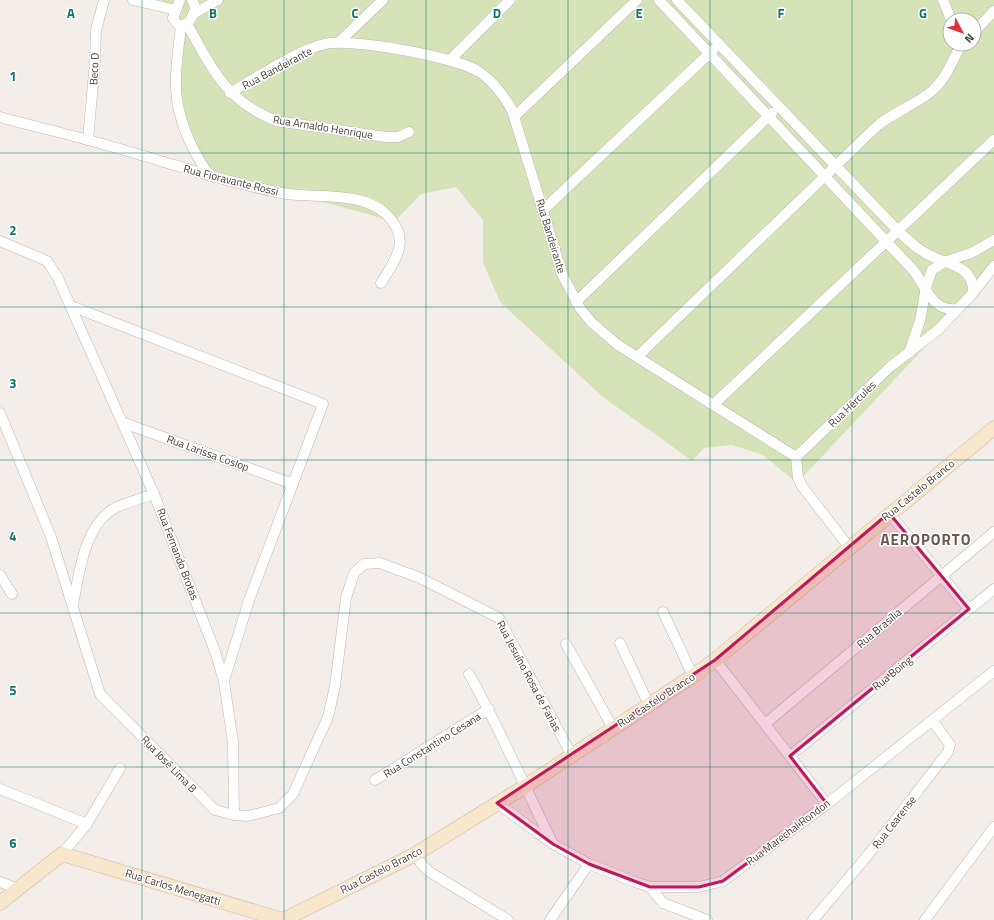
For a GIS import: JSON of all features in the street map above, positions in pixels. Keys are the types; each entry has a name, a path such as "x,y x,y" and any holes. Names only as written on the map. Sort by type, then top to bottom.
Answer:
{"street":[{"name":"Beco D","path":"88,140 95,61 96,30 104,0"},
{"path":"133,0 176,10"},
{"path":"180,0 174,21 184,25"},
{"path":"194,0 196,7 193,14 184,25 176,88 183,126 197,159 210,176"},
{"path":"193,14 218,0"},
{"path":"340,42 383,0"},
{"path":"450,60 510,0"},
{"path":"514,117 637,0"},
{"path":"659,0 914,271 926,287 932,301 951,310 957,309"},
{"path":"677,0 835,167 898,231 927,254 963,269 968,274 973,286 973,293"},
{"path":"942,0 947,12"},
{"path":"982,24 994,11"},
{"name":"Rua Arnaldo Henrique","path":"184,25 214,71 230,92 246,106 276,121 386,137 398,137 409,132"},
{"name":"Rua Bandeirante","path":"230,92 306,50 324,44 340,42 358,42 450,60 466,65 480,72 493,83 504,96 514,117 563,276 576,302 591,322 604,334 638,357 796,457"},
{"path":"543,210 719,45"},
{"path":"638,357 889,116 932,91 952,65 958,52"},
{"path":"576,302 779,107"},
{"name":"Rua Fioravante Rossi","path":"0,118 88,140 210,176 282,193 307,197 352,198 374,206 385,212 394,222 401,242 400,253 381,283"},
{"path":"714,404 994,140"},
{"name":"Rua Fernando Brotas","path":"0,241 47,261 57,276 124,423 154,494 216,654 224,682 233,742 234,816"},
{"path":"909,353 924,308 926,287 932,270 944,262 971,253 993,243"},
{"name":"Rua Hércules","path":"796,457 891,366 938,330 973,293 994,266"},
{"path":"71,306 323,404 249,600 224,682"},
{"name":"Rua José Lima B","path":"0,413 51,536 100,694 215,810 234,816 247,816 279,808 293,794 328,717 335,686 346,598 354,573 364,564"},
{"name":"Rua Larissa Coslop","path":"124,423 293,484"},
{"name":"Rua Castelo Branco","path":"284,920 414,855 524,787 694,676 889,513 994,428"},
{"path":"796,457 796,469 802,486 849,547"},
{"path":"72,607 84,552 98,524 116,508 154,494"},
{"path":"889,513 969,609"},
{"name":"Rua Brasília","path":"765,724 994,532"},
{"name":"Rua Jesuíno Rosa de Farias","path":"364,564 380,563 420,578 499,618 572,756"},
{"path":"0,575 12,594"},
{"name":"Rua Boing","path":"790,756 994,589"},
{"path":"663,612 694,676"},
{"path":"620,643 649,705"},
{"path":"566,644 613,728"},
{"path":"715,660 827,804"},
{"name":"Rua Marechal Rondon","path":"497,803 553,844 589,864 650,887 699,887 723,881 827,804 994,671"},
{"path":"469,674 490,709 524,787 553,844"},
{"name":"Rua Constantino Cesana","path":"375,780 490,709"},
{"name":"Rua Cearense","path":"813,920 868,855 948,752 950,745 932,720"},
{"path":"0,904 62,854 87,824 120,768"},
{"path":"0,789 87,824"},
{"path":"925,920 994,826"},
{"name":"Rua Carlos Menegatti","path":"62,854 284,920"},
{"path":"414,855 428,870 508,920"},
{"path":"550,920 589,864"},
{"path":"0,882 18,890"},
{"path":"650,887 664,903 707,920"}],"highlighted area":[{"path":"889,513 969,609 790,756 827,804 723,881 699,887 650,887 589,864 553,844 497,803 715,660"}],"green space":[{"path":"161,0 994,0 994,274 797,483 763,455 732,445 704,448 692,461 604,398 500,302 483,262 483,220 456,187 421,194 393,223 371,215 224,175 210,169 197,157 177,101 181,20"}],"district":[{"name":"AEROPORTO","path":"926,540"}]}
